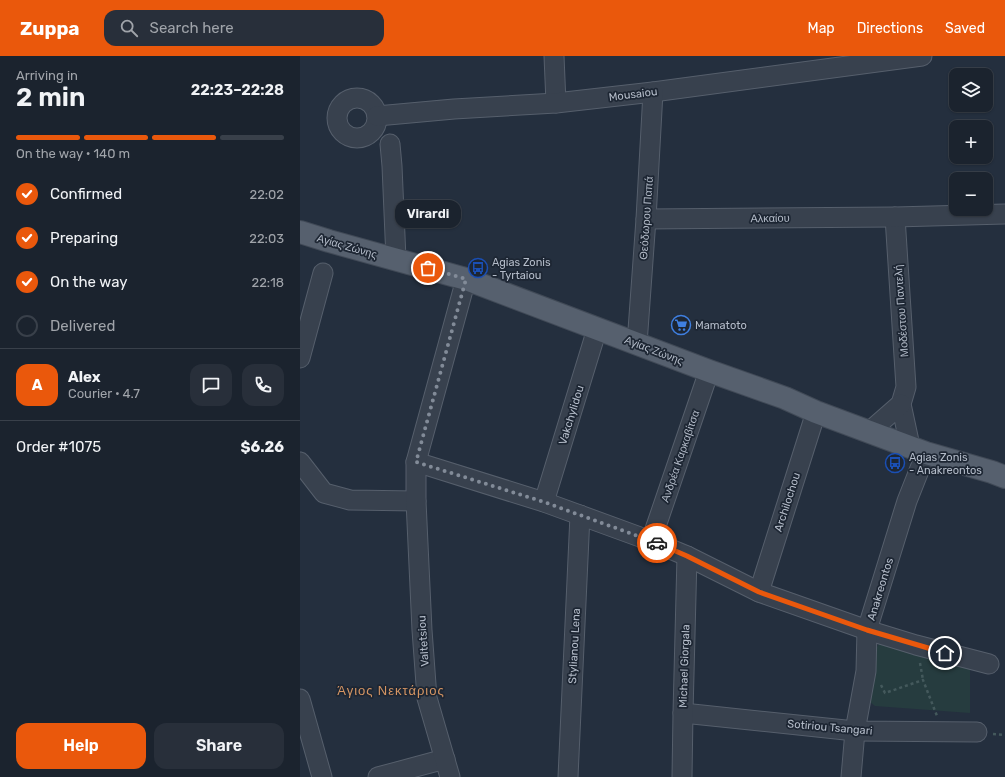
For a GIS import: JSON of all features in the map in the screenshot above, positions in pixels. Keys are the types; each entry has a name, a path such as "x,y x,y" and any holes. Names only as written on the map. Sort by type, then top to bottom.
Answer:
{"main road":[{"name":"Αγίας Ζώνης","path":"300,232 466,279 709,371 785,398 816,412 869,432 918,450 1005,477"}],"street":[{"path":"554,56 556,103"},
{"name":"Mousaiou","path":"377,116 454,109 556,103 653,92 887,58 922,56"},
{"name":"Θεόδωρου Παπά","path":"637,344 653,92"},
{"path":"390,144 396,259"},
{"name":"Αλκαίου","path":"646,219 895,217 1005,214"},
{"name":"Μοδέστου Παντελή","path":"895,217 906,387 902,404 918,450"},
{"path":"300,358 323,272"},
{"name":"Valtetsiou","path":"447,768 427,698 422,630 416,501 416,462 466,279"},
{"name":"Vakchylidou","path":"544,502 597,329"},
{"name":"Ανδρέα Καρκαβίτσα","path":"651,541 709,371"},
{"path":"869,432 902,404"},
{"name":"Archilochou","path":"759,592 816,412"},
{"name":"Anakreontos","path":"851,777 855,731 866,671 867,630 907,501 918,450"},
{"path":"300,462 324,493 350,500 416,501"},
{"path":"416,462 544,502 651,541 687,556 759,592 867,630 989,664"},
{"name":"Stylianou Lena","path":"568,777 580,515"},
{"name":"Michael Giorgala","path":"682,777 682,713 687,556"},
{"path":"300,700 322,777"},
{"name":"Sotiriou Tsangari","path":"682,713 855,731 977,732"},
{"path":"378,777 447,768"}],"path":[{"path":"866,671 873,672 885,692 923,680 944,732"}],"green space":[{"path":"884,641 970,661 970,713 875,706 870,702 867,695 875,650 879,644"}],"way so far":[{"path":"428,268 466,279 416,462 544,502 657,543"}],"place":[{"name":"Virardi","path":"428,268"},
{"name":"Agias Zonis - Tyrtaiou","path":"478,268"},
{"name":"Mamatoto","path":"681,325"},
{"name":"Agias Zonis - Anakreontos","path":"895,463"}],"district":[{"name":"Άγιος Νεκτάριος","path":"391,690"}],"route":[{"path":"657,543 687,556 759,592 867,630 945,653"}]}
